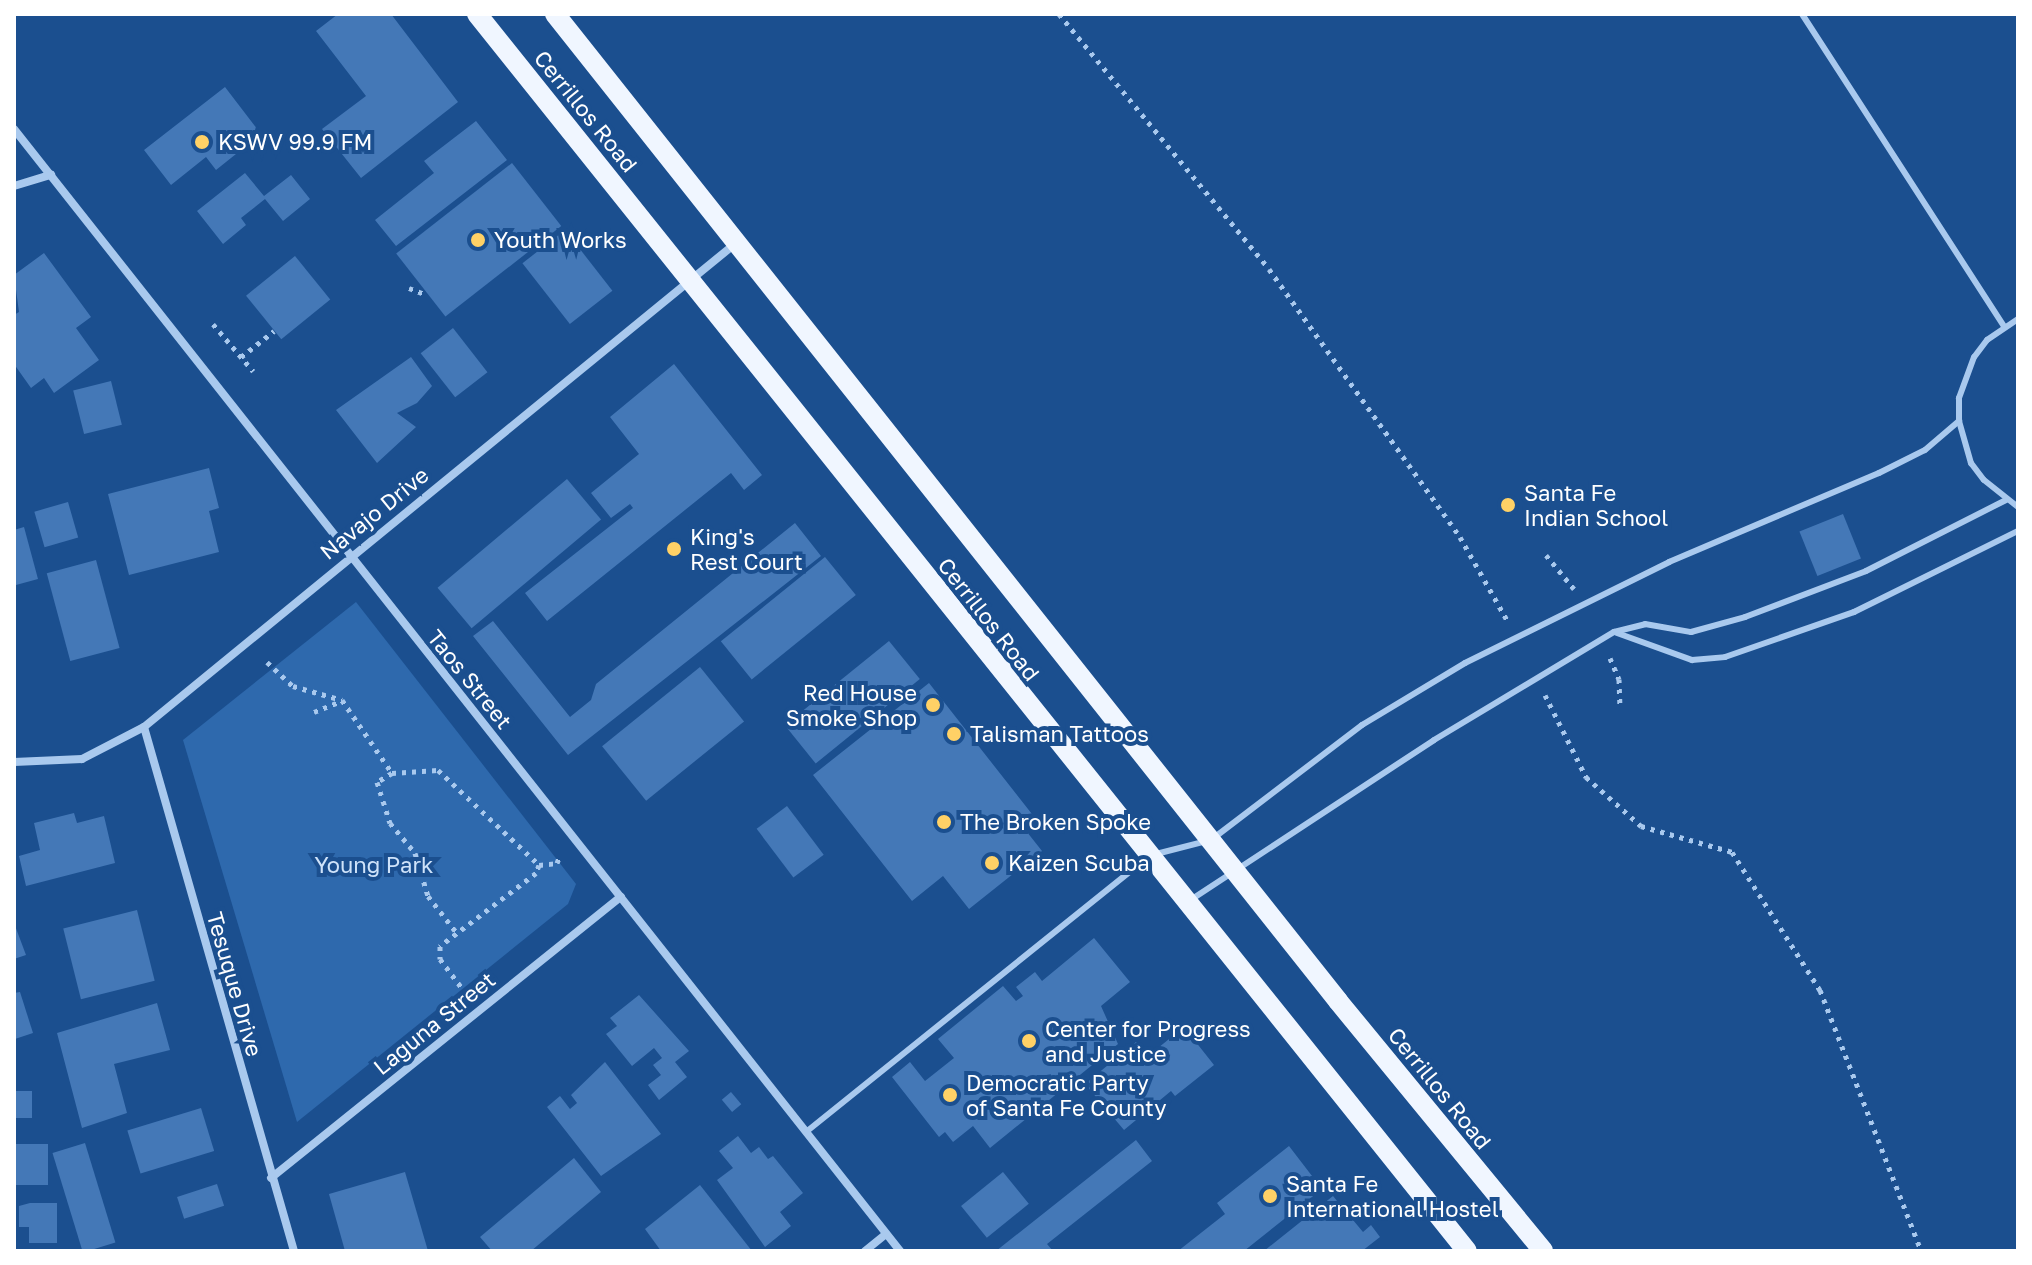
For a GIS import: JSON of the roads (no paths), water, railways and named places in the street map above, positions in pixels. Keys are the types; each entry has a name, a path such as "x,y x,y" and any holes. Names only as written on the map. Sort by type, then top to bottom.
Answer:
{"main road":[{"name":"Cerrillos Road","path":"477,14 1467,1251"},
{"name":"Cerrillos Road","path":"555,14 1237,873 1543,1251"}],"street":[{"name":"Taos Street","path":"14,129 900,1251"},
{"path":"14,186 51,175"},
{"name":"Navajo Drive","path":"14,762 82,759 144,727 736,242"},
{"name":"Tesuque Drive","path":"144,727 294,1251"},
{"name":"Laguna Street","path":"271,1178 621,897"},
{"path":"865,1251 886,1234"}],"lane":[{"path":"1802,14 2004,326"},
{"path":"2018,319 1987,340 1965,377 1959,421 1971,463 2006,500 2018,507"},
{"path":"806,1132 1149,856 1211,840 1410,693 1669,562 1879,473 1925,450 1959,421"},
{"path":"1186,903 1237,873 1434,740 1614,632 1645,624 1691,632 1745,617 1866,571 2006,500"},
{"path":"1614,632 1692,660 1725,657 1866,607 2018,531"}],"place":[{"name":"KSWV 99.9 FM","path":"202,142"},
{"name":"Youth Works","path":"478,240"},
{"name":"Santa Fe Indian School","path":"1508,505"},
{"name":"King's Rest Court","path":"674,549"},
{"name":"Red House Smoke Shop","path":"933,705"},
{"name":"Talisman Tattoos","path":"954,734"},
{"name":"The Broken Spoke","path":"944,822"},
{"name":"Kaizen Scuba","path":"992,863"},
{"name":"Center for Progress and Justice","path":"1029,1041"},
{"name":"Democratic Party of Santa Fe County","path":"950,1095"},
{"name":"Santa Fe International Hostel","path":"1270,1196"}],"park label":[{"name":"Young Park","path":"374,865"}]}
